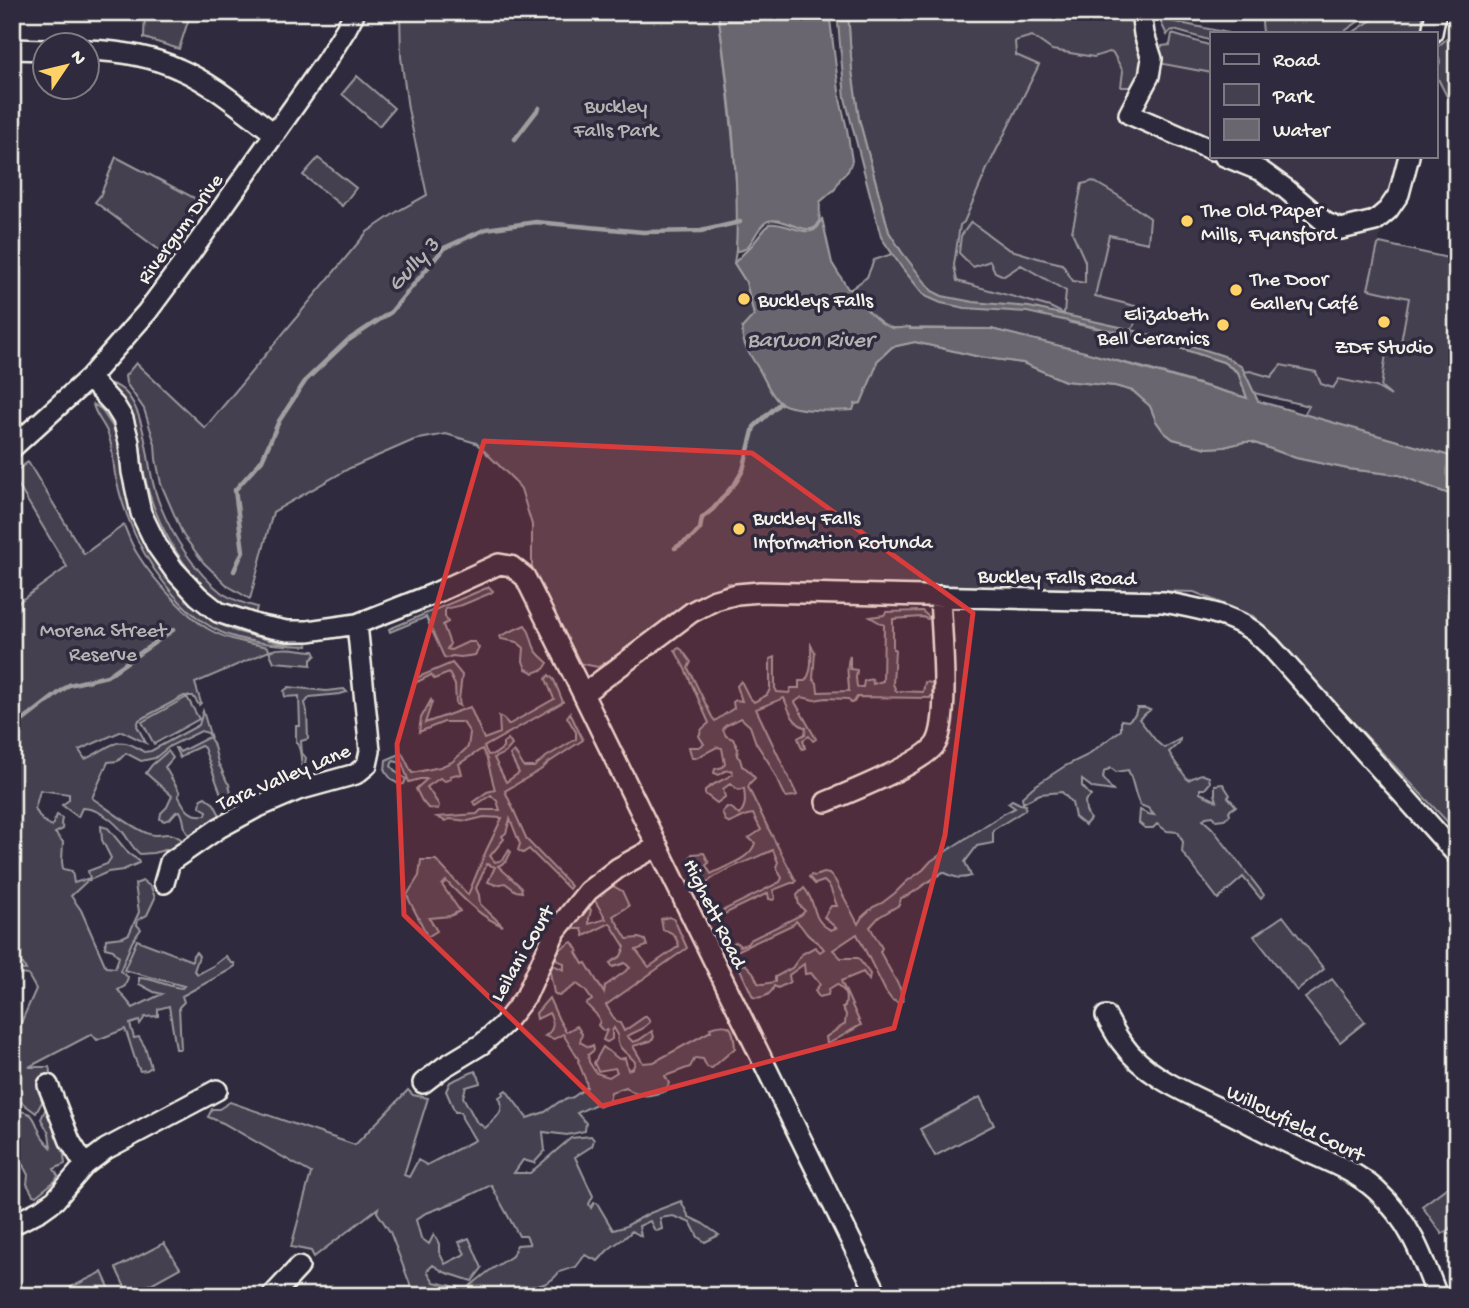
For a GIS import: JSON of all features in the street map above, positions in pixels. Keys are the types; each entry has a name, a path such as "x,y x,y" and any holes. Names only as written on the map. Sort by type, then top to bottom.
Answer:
{"street":[{"name":"Rivergum Drive","path":"12,449 89,378 147,312 275,134 333,50 355,12"},
{"path":"1141,12 1152,59 1149,76 1129,114 1210,149"},
{"path":"1432,32 1436,12"},
{"path":"12,49 32,50"},
{"path":"102,51 162,62 179,69 205,83 275,134"},
{"path":"1229,158 1261,172 1326,223 1341,229 1375,221 1388,210 1399,194 1408,158"},
{"path":"89,378 115,406 122,419 129,442 141,513 157,545 174,570 198,596 218,611 236,619 287,631 357,624"},
{"name":"Highett Road","path":"357,624 499,564 512,566 525,577 878,1296"},
{"name":"Buckley Falls Road","path":"583,694 692,612 729,596 760,592 1164,602 1237,622 1253,631 1270,646 1457,855"},
{"path":"826,802 916,761 934,747 938,740 944,709 940,596"},
{"name":"Tara Valley Lane","path":"164,883 163,862 219,828 298,790 354,775 367,765 370,751 357,624"},
{"name":"Leilani Court","path":"423,1083 482,1044 505,1023 534,979 555,932 588,891 618,869 658,846"},
{"name":"Willowfield Court","path":"1106,1016 1123,1045 1167,1082 1347,1170 1374,1188 1408,1229 1422,1253 1437,1296"},
{"path":"48,1085 70,1141 85,1165"},
{"path":"12,1225 55,1200 85,1165 106,1149 217,1090"},
{"path":"272,1296 299,1267"}],"highlighted area":[{"path":"484,441 752,453 973,613 945,835 894,1028 602,1106 404,915 397,744"}],"shaded area":[{"path":"1006,29 1210,73 1210,158 1415,158 1382,227 1368,289 1409,298 1386,406 1281,380 946,285"}],"green space":[{"path":"145,12 191,12 179,49 144,38"},
{"name":"Buckley Falls Park","path":"400,12 718,12 736,179 737,227 734,263 746,282 754,315 860,389 876,362 892,347 915,342 980,357 1023,363 1065,381 1115,386 1133,391 1150,406 1156,421 1173,439 1207,448 1252,442 1296,458 1348,469 1399,475 1457,497 1457,832 1253,616 1194,592 728,583 598,667 578,663 532,568 532,525 521,489 476,443 446,434 414,440 350,468 273,512 250,599 228,586 204,563 183,535 161,484 155,444 144,409 126,383 125,376 136,363 205,428 367,232 427,195 408,109 401,57"},
{"path":"848,12 1138,12 1146,67 1136,87 1121,87 1123,71 1113,53 1094,57 1052,50 1032,36 1015,41 1016,55 1039,65 964,222 960,225 954,265 957,281 1050,307 1064,314 1066,291 1021,265 1004,276 995,272 990,261 973,267 959,253 961,236 971,222 1008,249 1062,264 1073,281 1085,283 1085,261 1072,232 1082,184 1093,181 1150,218 1148,243 1109,235 1095,296 1139,307 1131,330 1081,319 1071,323 1158,341 1223,362 1238,373 1247,398 1141,367 991,329 889,328 866,311 851,289 867,277 874,260 901,251 889,232 859,119"},
{"path":"1156,12 1162,12 1166,20 1223,32 1210,32 1210,40 1174,30 1167,35"},
{"path":"1261,12 1372,12 1343,32 1263,32"},
{"path":"1384,12 1422,12 1424,32 1354,32"},
{"path":"1457,30 1457,116 1438,79 1438,46"},
{"path":"1172,34 1210,45 1210,73 1158,63 1157,51 1162,46 1170,45"},
{"path":"357,76 394,108 379,126 342,94"},
{"path":"116,157 202,202 166,255 95,202"},
{"path":"318,158 356,188 342,206 303,175"},
{"path":"1380,243 1457,260 1457,458 1304,415 1309,406 1254,393 1244,372 1271,377 1281,365 1316,372 1321,384 1333,388 1339,379 1376,387 1391,396 1381,387 1387,347 1400,348 1409,298 1368,289"},
{"path":"111,384 130,397 136,409 156,493 178,541 212,584 230,598 257,607 255,615 229,605 207,589 171,544 148,490 135,425"},
{"path":"93,404 101,409 113,427 130,506 168,578 213,621 235,631 280,643 307,642 308,646 258,642 228,635 195,616 180,602 154,569 134,533 119,490 109,437"},
{"name":"Morena Street Reserve","path":"28,462 84,554 124,525 144,564 191,616 210,630 238,641 268,647 269,651 195,683 201,703 199,705 193,696 184,696 139,720 137,726 146,743 122,731 79,750 85,759 120,743 127,743 144,752 151,751 199,725 203,711 211,738 208,733 201,731 170,746 155,758 141,761 126,753 118,761 108,762 92,798 142,831 154,835 176,836 181,839 181,846 140,854 118,827 104,815 82,808 78,817 62,805 69,800 69,794 40,790 35,809 42,820 52,826 57,815 62,818 63,829 55,833 63,842 63,869 72,871 74,883 90,878 88,871 107,864 111,858 102,840 101,826 108,828 129,854 138,860 139,863 123,870 108,872 87,881 71,896 81,910 106,967 115,968 119,957 113,950 105,948 106,939 129,934 139,912 135,884 143,881 151,887 155,898 147,915 138,920 137,925 141,929 132,942 120,971 128,977 125,986 118,990 133,1008 162,994 139,984 139,978 176,987 184,986 124,970 137,940 192,961 196,952 199,956 194,971 198,974 226,956 235,966 182,996 184,1002 179,1007 181,1049 176,1049 169,1006 158,1009 158,1016 145,1017 140,1024 139,1021 130,1024 134,1038 139,1037 145,1047 151,1067 147,1070 140,1071 125,1029 97,1040 92,1034 29,1067 49,1067 53,1082 36,1113 21,1102 12,1101 12,1043 36,989 28,975 12,973 12,969 26,970 23,964 12,962 12,607 67,567 12,475"},
{"path":"489,587 493,591 491,593 445,609 448,622 443,625 450,644 447,649 475,642 479,648 475,655 444,657 426,617 390,632 389,629"},
{"path":"922,611 928,619 893,619 893,684 896,691 923,692 925,682 932,683 930,698 857,697 851,703 848,699 814,700 802,697 795,702 816,739 813,741 809,736 803,740 805,748 802,749 798,738 805,734 806,728 794,719 784,698 756,709 797,795 786,797 756,743 750,726 741,718 725,726 723,730 726,736 733,739 742,766 755,778 748,787 796,881 773,890 773,900 769,899 768,893 718,917 716,914 780,882 782,878 776,867 778,862 773,850 728,869 707,883 700,882 697,871 702,867 691,861 692,854 704,853 711,874 737,862 753,849 755,843 749,838 761,830 753,814 730,823 725,820 722,812 727,807 739,815 742,811 745,802 744,788 739,790 730,784 723,789 725,797 717,803 705,794 705,790 733,774 731,770 719,775 714,773 715,769 725,764 722,748 717,747 692,758 689,747 704,744 699,736 709,723 675,650 682,650 691,662 688,668 715,721 734,708 733,702 742,701 737,686 741,681 754,702 767,695 770,689 770,659 775,657 777,692 789,693 791,688 799,688 799,681 805,681 809,673 811,645 815,652 813,679 817,683 818,692 849,691 847,669 850,655 850,669 857,670 857,687 863,687 864,681 872,679 873,684 883,681 884,625 870,617 884,615 886,612"},
{"path":"525,625 536,651 548,663 544,669 534,673 526,669 523,661 524,648 517,642 501,639 500,636"},
{"path":"291,649 314,651 316,655 311,660 311,665 274,662 269,651"},
{"path":"452,663 462,675 460,706 456,704 455,685 449,673 434,679 431,675 417,682 416,678"},
{"path":"549,675 554,680 563,702 484,747 488,755 503,748 503,743 508,739 512,745 505,753 494,758 506,782 519,773 510,755 514,751 524,767 534,767 576,739 576,732 567,717 570,713 583,740 505,791 527,840 571,886 569,889 529,849 523,853 518,850 520,844 510,819 506,833 502,836 504,839 490,856 495,862 503,860 509,850 511,852 506,862 498,866 521,887 522,892 505,883 496,885 488,882 495,867 487,864 476,888 480,904 503,926 479,912 446,881 442,885 460,911 450,916 429,918 437,931 427,937 407,895 419,876 421,860 436,860 468,895 502,818 445,821 437,817 500,810 491,795 476,805 473,802 495,790 482,749 459,764 462,774 450,776 451,779 445,781 440,778 427,787 439,805 438,809 428,808 416,789 427,779 409,782 402,763 393,761 391,766 406,779 404,784 400,785 385,771 386,760 402,753 412,773 452,762 468,747 470,733 463,722 444,722 419,732 421,718 431,700 425,723 470,707 484,739 500,733 499,716 508,725 554,699 546,679"},
{"path":"289,687 326,691 344,689 347,692 310,697 305,703 308,739 301,741 302,753 309,771 308,779 284,788 279,785 278,777 298,770 303,773 300,749 296,742 296,726 300,726 299,696 285,697 284,691"},
{"path":"187,697 199,719 154,744 142,722"},
{"path":"1137,708 1150,710 1139,719 1164,748 1180,739 1169,752 1188,780 1201,774 1209,777 1210,783 1205,789 1200,789 1200,793 1217,801 1215,785 1223,784 1230,795 1228,797 1236,806 1224,819 1216,820 1213,816 1203,820 1264,895 1261,899 1243,877 1218,899 1182,852 1183,842 1178,832 1167,831 1157,824 1153,828 1145,828 1139,823 1140,810 1154,815 1148,808 1140,805 1128,770 1116,772 1111,768 1104,772 1103,778 1113,791 1093,788 1082,780 1082,786 1091,796 1085,801 1090,819 1085,825 1075,817 1072,803 1062,792 1040,794 1023,803 1022,797 1033,787 1086,756 1121,730 1121,720 1128,721 1135,715"},
{"path":"209,737 219,766 229,784 233,803 230,805 225,805 204,748 201,746 180,758 175,748 180,752"},
{"path":"168,751 173,758 165,767 185,808 195,815 206,815 207,811 200,807 201,799 205,797 214,804 221,817 194,839 185,829 180,811 170,819 160,819 172,796 146,773"},
{"path":"1012,800 1026,805 1025,810 993,830 993,843 977,846 965,862 971,876 963,878 943,872 901,898 899,905 879,917 870,927 882,948 880,952 900,988 903,1000 899,1003 892,1000 886,992 857,934 833,950 841,958 858,958 870,974 869,980 863,972 841,981 861,1025 827,1044 826,1037 845,1024 846,1014 842,1008 845,1006 845,994 837,984 829,989 828,995 819,997 815,991 820,984 811,973 805,974 804,964 789,975 790,982 778,988 774,986 766,996 753,997 739,967 745,964 758,983 775,982 775,977 792,968 802,954 815,947 820,952 824,949 796,921 739,950 735,950 732,944 747,944 750,940 801,915 805,911 799,905 797,895 804,888 824,926 831,930 836,928 824,917 831,906 837,906 830,887 824,881 815,884 809,877 811,875 829,874 835,880 858,924 873,907 895,893 931,861 1015,808 1008,803"},
{"path":"613,886 622,891 629,906 613,916 627,939 645,940 647,946 636,950 649,967 679,946 674,935 663,930 661,919 674,919 687,948 606,1005 624,1031 646,1016 650,1022 627,1036 633,1042 652,1031 654,1037 651,1041 633,1046 643,1063 654,1062 711,1031 710,1028 723,1025 732,1031 735,1048 712,1068 707,1067 703,1059 695,1058 690,1067 665,1076 669,1083 666,1091 645,1095 626,1087 611,1092 609,1102 600,1106 598,1103 577,1113 586,1123 585,1131 567,1135 543,1132 545,1151 534,1163 523,1160 514,1173 530,1173 571,1138 591,1136 594,1140 592,1146 575,1157 593,1196 589,1204 591,1208 597,1203 613,1230 681,1201 689,1217 719,1235 705,1242 698,1237 691,1223 673,1216 660,1218 662,1229 657,1231 650,1221 639,1226 641,1236 632,1231 598,1261 585,1255 576,1267 559,1272 548,1282 525,1287 522,1296 420,1296 410,1284 390,1232 377,1212 378,1208 314,1257 311,1251 291,1247 311,1173 208,1117 212,1109 219,1109 230,1102 355,1145 408,1090 413,1095 428,1098 404,1175 409,1177 418,1160 427,1165 475,1140 461,1112 455,1112 446,1091 450,1082 475,1071 480,1083 466,1087 463,1097 476,1121 485,1128 501,1111 499,1097 506,1090 527,1118 545,1112 587,1087 579,1060 563,1034 554,1039 545,1036 553,1026 549,1013 537,1019 536,1013 549,998 566,1032 577,1026 582,1034 580,1042 589,1047 593,1045 594,1050 588,1055 596,1073 609,1077 617,1072 615,1068 598,1071 594,1063 603,1047 619,1059 625,1058 628,1070 633,1068 635,1062 618,1043 614,1028 612,1039 607,1042 603,1040 607,1030 603,1031 598,1025 600,1021 596,1014 586,1004 592,1000 585,990 577,984 559,996 554,993 550,972 553,965 564,970 564,963 558,961 555,956 560,949 572,942 583,964 586,963 604,993 605,986 630,968 625,963 613,967 610,963 621,956 625,947 610,923 584,936 582,929 573,929 570,926 586,904 591,910 589,924 606,919 594,899","holes":["491,1185 519,1236 526,1236 530,1244 517,1245 512,1256 466,1289 434,1282 427,1271 433,1265 444,1272 472,1281 482,1268 469,1238 459,1242 465,1254 445,1264 434,1234 429,1244 421,1238 416,1220"]},
{"path":"1283,916 1324,969 1297,991 1254,936"},
{"path":"1332,979 1365,1022 1340,1042 1305,998"},
{"path":"980,1097 994,1125 935,1156 920,1129"},
{"path":"46,1108 62,1139 65,1164 54,1169 58,1176 55,1181 36,1196 27,1184 28,1175 23,1165 15,1168 12,1110 32,1116 41,1135 51,1147 49,1133 41,1119"},
{"path":"1457,1180 1457,1223 1442,1234 1422,1206"},
{"path":"164,1243 180,1268 129,1296 116,1268"},
{"path":"102,1272 113,1296 53,1296"}],"water":[{"path":"718,12 829,12 840,99 852,161 835,189 820,202 819,222 814,228 801,228 772,220 762,226 746,248 736,251 735,161"},
{"name":"Barwon River","path":"837,12 848,12 859,119 889,232 932,291 942,296 973,302 1029,307 1120,327 1224,356 1242,367 1258,401 1457,458 1457,497 1399,475 1348,469 1296,458 1252,442 1207,448 1173,439 1156,421 1150,406 1133,391 1115,386 1065,381 1023,363 980,357 915,342 892,347 877,361 861,403 855,404 853,410 803,409 778,401 744,341 742,328 754,315 746,282 734,263 769,224 807,231 819,226 822,218 832,263 848,289 886,326 910,329 991,329 1085,352 1247,398 1238,372 1223,362 1158,341 1027,312 965,308 941,303 925,296 881,237 845,98"}],"waterway":[{"path":"515,139 539,108"},
{"name":"Gully 3","path":"234,571 243,551 235,490 262,460 279,421 306,380 347,341 391,312 444,248 486,229 536,222 643,232 701,231 740,222"},
{"path":"675,548 700,529 702,518 736,482 743,470 754,427 780,403"},
{"name":"Gully 3","path":"12,729 69,685 107,676 173,630"}],"place":[{"name":"The Old Paper Mills, Fyansford","path":"1187,221"},
{"name":"The Door Gallery Café","path":"1236,290"},
{"name":"Buckleys Falls","path":"744,299"},
{"name":"ZDF Studio","path":"1384,322"},
{"name":"Elizabeth Bell Ceramics","path":"1223,325"},
{"name":"Buckley Falls Information Rotunda","path":"739,529"}]}
